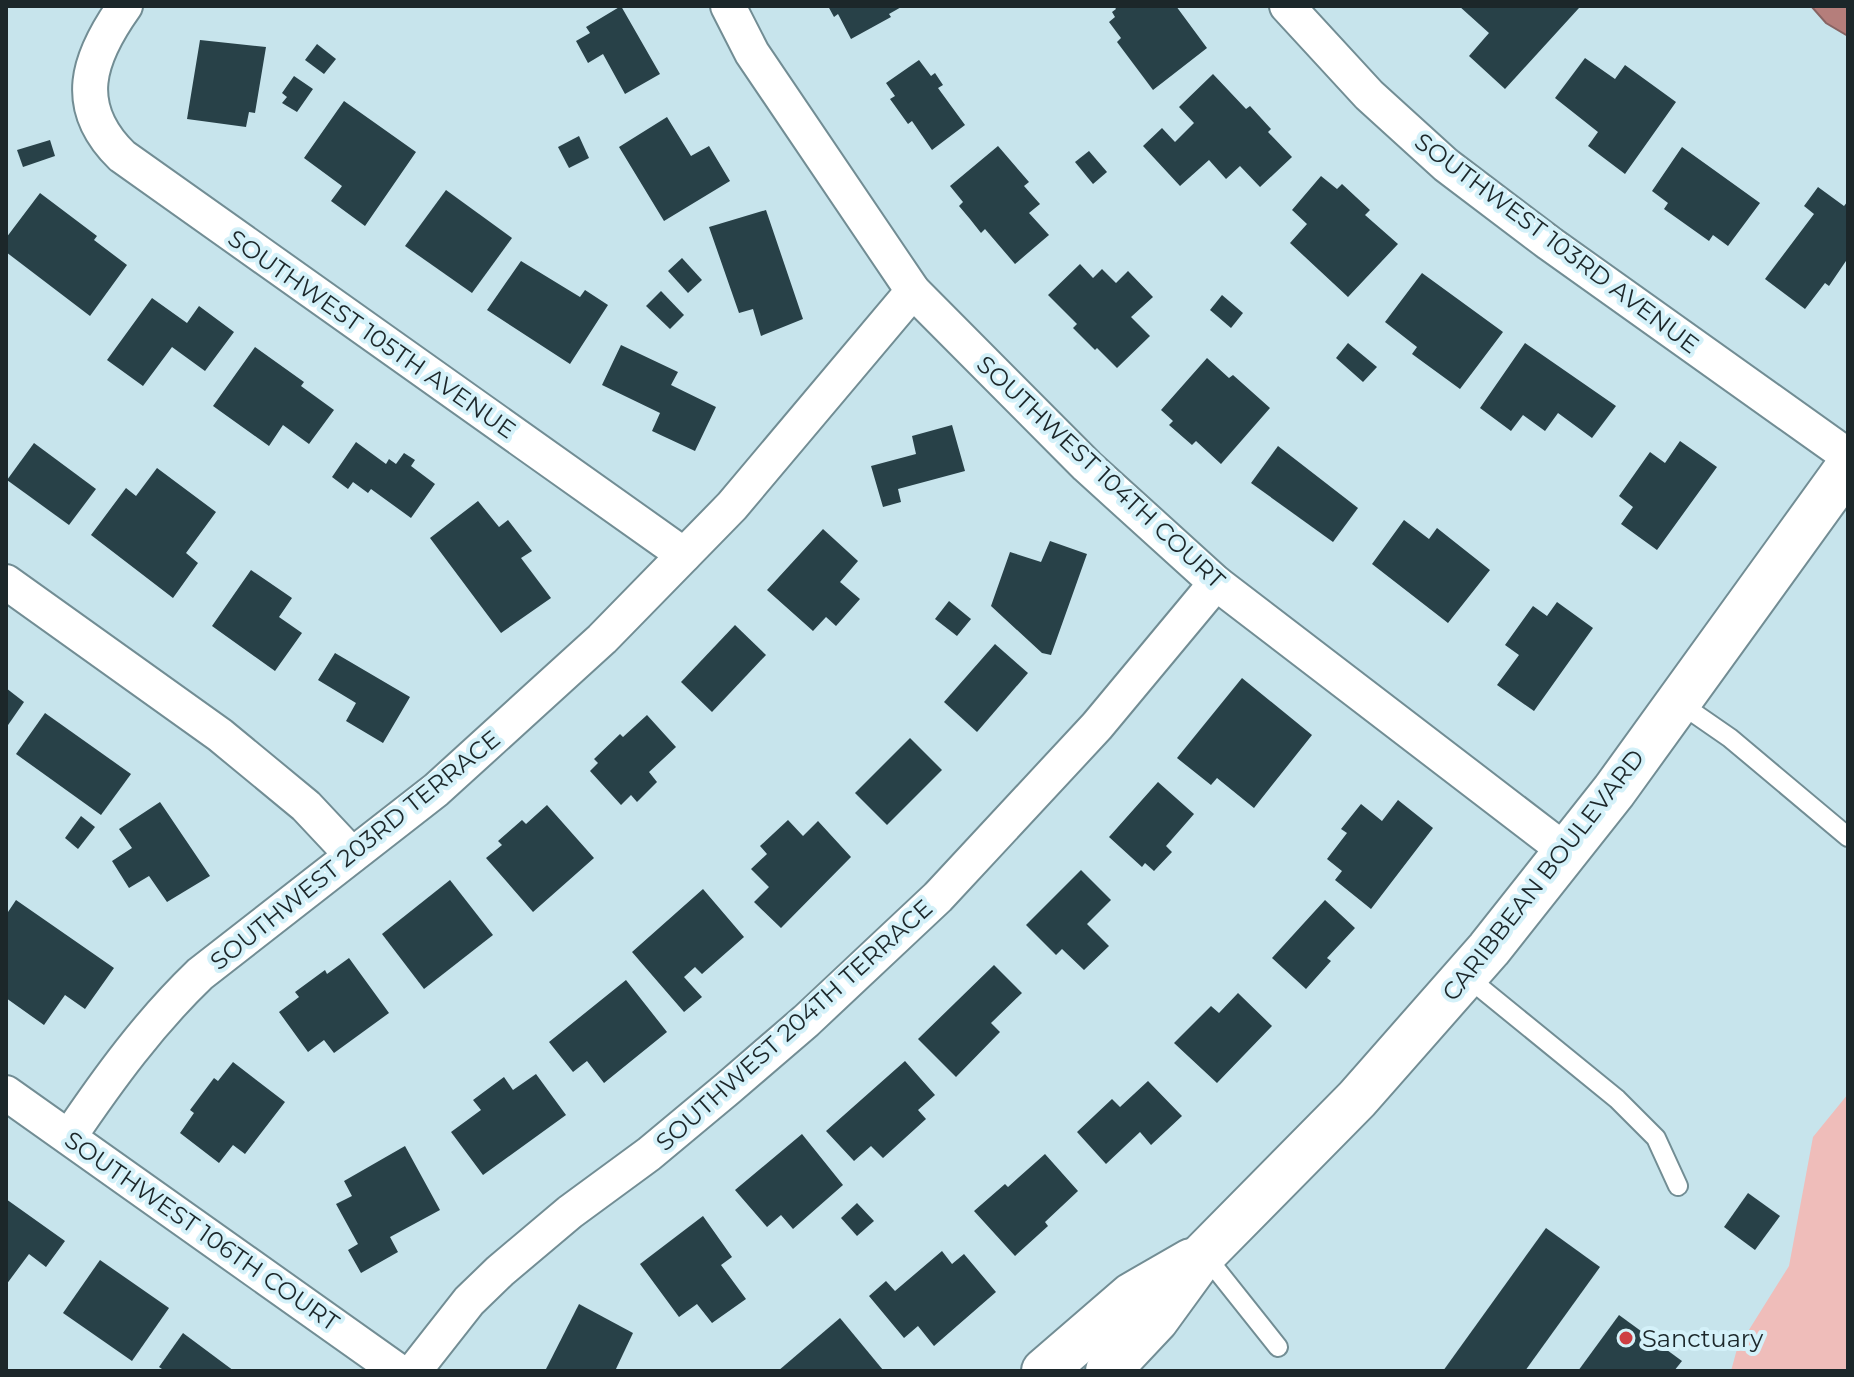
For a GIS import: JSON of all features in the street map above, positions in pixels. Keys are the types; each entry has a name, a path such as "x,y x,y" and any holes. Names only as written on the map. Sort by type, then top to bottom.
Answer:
{"street":[{"name":"SOUTHWEST 105TH AVENUE","path":"125,6 100,44 90,76 90,91 92,110 99,129 130,163 684,555"},
{"name":"SOUTHWEST 104TH COURT","path":"728,6 752,53 913,291 1087,466 1216,583 1567,852"},
{"name":"SOUTHWEST 103RD AVENUE","path":"1287,6 1369,95 1446,165 1549,243 1848,456"},
{"name":"SOUTHWEST 203RD TERRACE","path":"69,1137 134,1046 173,1000 219,959 436,790 602,639 732,506 913,291"},
{"name":"CARIBBEAN BOULEVARD","path":"1108,1371 1156,1320 1204,1254 1357,1099 1466,976 1567,852 1848,467"},
{"path":"6,582 220,735 306,806 352,855"},
{"name":"SOUTHWEST 204TH TERRACE","path":"414,1371 469,1301 493,1278 570,1212 649,1154 727,1089 938,897 1097,726 1216,583"},
{"name":"SOUTHWEST 106TH COURT","path":"6,1093 398,1371"},
{"name":"CARIBBEAN BOULEVARD","path":"1044,1371 1132,1295 1204,1254"}],"lane":[{"path":"1678,702 1730,738 1848,837"},
{"path":"1466,976 1617,1099 1656,1138 1678,1186"},
{"path":"1204,1254 1278,1347"}],"shaded area":[{"path":"1811,6 1848,6 1848,36 1826,23"},
{"path":"1848,1094 1848,1371 1731,1371 1737,1349 1789,1266 1813,1137"}],"building":[{"path":"621,6 660,74 625,94 603,54 588,63 576,41 590,33 586,27"},
{"path":"828,6 903,6 889,14 891,17 851,39 838,14 834,17"},
{"path":"1114,6 1176,6 1207,48 1153,90 1117,42 1121,38 1109,22 1115,17 1112,12 1116,9"},
{"path":"1459,6 1579,8 1505,89 1469,56 1489,33"},
{"path":"200,40 266,47 255,113 249,112 246,127 187,119"},
{"path":"317,44 336,59 324,74 305,60"},
{"path":"1585,58 1615,79 1625,65 1676,102 1625,174 1588,146 1598,132 1555,98"},
{"path":"919,60 931,76 935,73 943,85 938,88 965,125 932,150 912,121 908,124 890,99 895,96 886,83"},
{"path":"1213,74 1246,109 1250,106 1271,129 1268,132 1292,157 1260,187 1240,166 1226,179 1209,160 1180,186 1143,146 1162,128 1175,142 1194,123 1179,107"},
{"path":"294,76 313,89 297,112 282,103 287,97 282,93"},
{"path":"344,101 416,152 365,226 331,201 342,186 304,158"},
{"path":"667,117 691,156 709,146 730,181 664,221 619,147"},
{"path":"579,136 589,158 569,168 558,147"},
{"path":"50,140 55,156 23,167 17,150"},
{"path":"998,146 1029,182 1024,186 1040,204 1029,213 1049,235 1015,264 985,229 981,233 959,206 963,202 950,186"},
{"path":"1682,147 1760,203 1728,246 1713,235 1709,241 1664,209 1668,203 1652,191"},
{"path":"1089,151 1107,172 1093,184 1075,162"},
{"path":"1321,176 1337,189 1342,184 1370,210 1365,215 1398,244 1348,297 1290,243 1307,224 1292,210"},
{"path":"1818,187 1844,206 1848,201 1848,258 1829,286 1825,283 1805,309 1765,279 1814,214 1804,206"},
{"path":"446,190 512,238 472,293 405,246"},
{"path":"40,193 97,236 94,240 127,265 90,316 6,252 6,238"},
{"path":"766,210 803,319 761,336 753,309 739,313 709,227"},
{"path":"682,258 702,280 688,293 668,271"},
{"path":"521,261 580,297 585,290 608,305 570,364 487,310"},
{"path":"1080,264 1093,278 1102,269 1116,283 1128,271 1153,297 1131,317 1150,336 1117,368 1073,328 1077,324 1048,295"},
{"path":"1422,273 1503,332 1460,389 1412,354 1417,347 1385,322"},
{"path":"661,291 684,315 670,329 646,306"},
{"path":"1222,295 1243,313 1231,328 1210,310"},
{"path":"152,298 187,323 199,306 234,332 205,371 172,347 143,386 107,360"},
{"path":"1348,343 1377,367 1363,382 1336,358"},
{"path":"1525,343 1616,406 1592,438 1558,413 1545,431 1523,415 1511,431 1480,408"},
{"path":"621,345 678,372 671,385 716,407 695,451 652,431 660,413 602,385"},
{"path":"255,347 304,382 301,386 334,410 309,444 283,425 269,446 213,406"},
{"path":"1207,358 1229,378 1233,375 1270,408 1221,464 1196,441 1192,445 1169,425 1173,421 1161,410"},
{"path":"952,425 965,471 898,489 901,502 883,507 871,466 916,454 912,436"},
{"path":"1680,441 1717,467 1657,550 1621,524 1633,507 1619,496 1650,452 1665,463"},
{"path":"356,442 386,464 389,459 396,464 404,453 415,460 411,466 435,484 411,518 371,489 368,493 353,482 348,489 332,477"},
{"path":"34,443 96,489 69,525 7,480"},
{"path":"1278,446 1358,508 1333,542 1251,483"},
{"path":"157,468 216,512 186,553 198,563 173,598 91,535 126,488 136,496"},
{"path":"478,501 499,527 508,520 532,551 521,558 551,598 501,633 430,538"},
{"path":"1404,520 1429,539 1437,528 1490,570 1448,623 1372,564"},
{"path":"823,529 858,561 840,582 860,599 836,626 826,617 813,631 767,590"},
{"path":"1050,541 1087,554 1051,655 1042,653 991,606 1010,552 1041,562"},
{"path":"251,570 292,598 279,617 302,633 275,671 212,626"},
{"path":"949,601 971,619 957,636 935,619"},
{"path":"1557,602 1593,628 1534,711 1497,685 1519,655 1505,645 1533,606 1547,616"},
{"path":"735,625 766,655 712,712 681,682"},
{"path":"995,644 1028,673 977,732 944,702"},
{"path":"335,653 410,697 383,743 346,721 356,703 318,680"},
{"path":"1242,678 1312,735 1254,808 1217,778 1211,785 1177,758"},
{"path":"6,688 24,702 6,728"},
{"path":"45,713 131,774 101,815 16,754"},
{"path":"647,715 676,747 649,772 657,782 637,802 631,795 621,805 590,771 598,763 594,759 620,734 623,737"},
{"path":"910,738 942,770 887,825 855,793"},
{"path":"1158,782 1194,814 1166,846 1172,852 1154,871 1145,863 1142,867 1109,837"},
{"path":"1398,800 1433,828 1371,909 1335,880 1342,871 1327,859 1347,833 1341,829 1361,804 1382,821"},
{"path":"160,802 210,876 167,902 149,876 129,888 112,861 132,848 119,829"},
{"path":"547,805 594,858 533,912 486,858 502,845 498,841 522,820 526,824"},
{"path":"81,816 95,827 78,849 65,838"},
{"path":"788,820 803,836 818,821 851,857 781,928 754,902 769,887 751,869 767,854 760,846"},
{"path":"1081,870 1111,900 1087,924 1109,946 1084,970 1062,949 1056,955 1026,925"},
{"path":"450,880 493,935 424,989 382,934"},
{"path":"703,889 744,937 702,974 695,967 684,977 702,997 684,1012 632,952"},
{"path":"16,900 114,968 85,1009 65,995 44,1025 6,998 6,915"},
{"path":"1325,900 1355,928 1327,958 1331,961 1306,989 1272,958"},
{"path":"349,958 389,1013 334,1053 324,1040 308,1052 279,1012 299,997 295,992 325,970 327,974"},
{"path":"994,965 1022,993 991,1023 1000,1032 956,1077 918,1039"},
{"path":"626,980 667,1032 604,1083 587,1061 573,1072 549,1042"},
{"path":"1238,993 1272,1026 1217,1083 1174,1043 1211,1006 1219,1013"},
{"path":"905,1061 935,1095 918,1110 926,1119 883,1158 871,1146 854,1161 826,1131"},
{"path":"233,1062 285,1102 245,1154 233,1145 219,1163 180,1133 194,1113 190,1110 214,1078 218,1081"},
{"path":"536,1074 566,1115 483,1175 451,1132 481,1110 473,1100 504,1077 513,1090"},
{"path":"1148,1081 1182,1116 1151,1145 1140,1132 1106,1164 1077,1132 1112,1099 1120,1107"},
{"path":"802,1134 843,1185 793,1229 781,1215 767,1227 735,1190"},
{"path":"405,1146 440,1210 390,1237 398,1252 361,1273 348,1250 358,1244 336,1204 352,1196 344,1181"},
{"path":"1045,1154 1078,1191 1045,1222 1048,1226 1015,1256 974,1211 1005,1184 1008,1187"},
{"path":"1748,1193 1780,1216 1755,1250 1724,1227"},
{"path":"6,1199 65,1241 46,1267 29,1254 6,1285"},
{"path":"857,1203 874,1221 857,1236 841,1218"},
{"path":"703,1216 732,1257 721,1265 746,1299 712,1323 697,1304 679,1317 640,1264"},
{"path":"1546,1228 1600,1267 1525,1371 1443,1371"},
{"path":"942,1251 952,1264 964,1254 996,1292 934,1346 918,1326 904,1338 869,1296 886,1281 895,1291"},
{"path":"100,1260 169,1308 132,1361 63,1313"},
{"path":"579,1304 633,1333 615,1371 545,1371"},
{"name":"Sanctuary","path":"1619,1315 1682,1361 1674,1371 1578,1371"},
{"path":"840,1318 883,1370 778,1371"},
{"path":"183,1333 234,1371 165,1371 159,1367"}],"place":[{"name":"Sanctuary","path":"1626,1338"}]}
